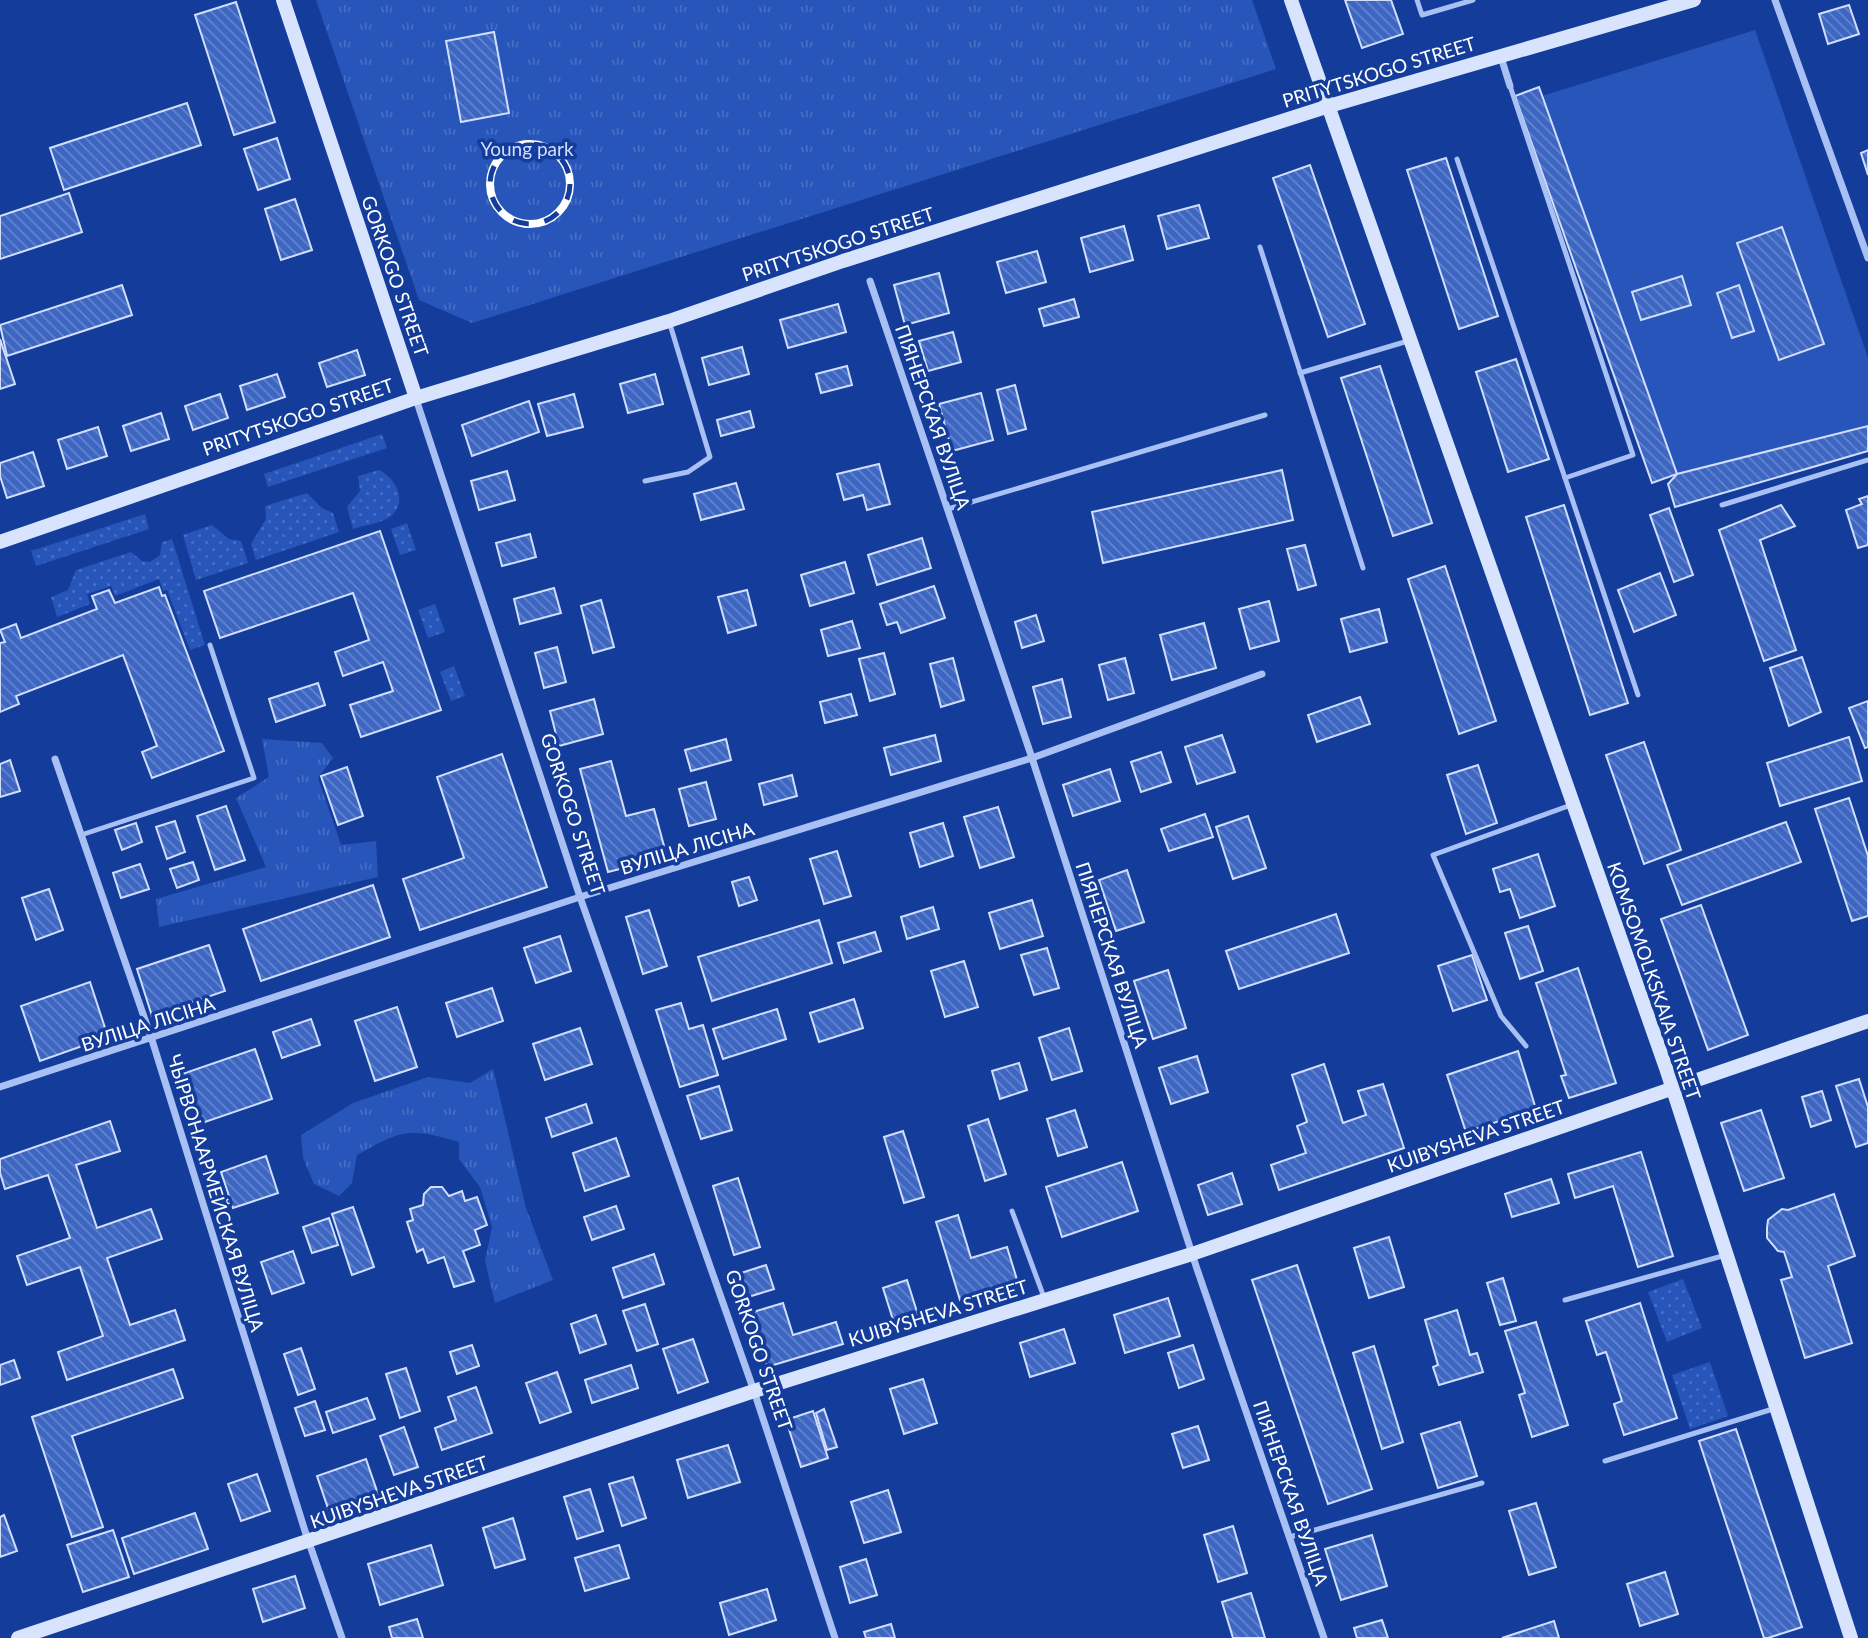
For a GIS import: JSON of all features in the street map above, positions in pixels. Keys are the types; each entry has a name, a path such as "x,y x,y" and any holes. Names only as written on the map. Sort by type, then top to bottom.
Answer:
{"main road":[{"name":"GORKOGO STREET","path":"283,0 416,398"},
{"path":"1291,0 1412,340"},
{"name":"PRITYTSKOGO STREET","path":"0,542 416,398 669,321 843,261 1329,106 1694,0"},
{"name":"KOMSOMOLKSKAIA STREET","path":"1412,340 1671,1088 1851,1638"},
{"name":"KUIBYSHEVA STREET","path":"18,1638 309,1543 754,1391 1192,1254 1868,1021"}],"street":[{"path":"1775,0 1868,258"},
{"path":"1500,56 1510,86"},
{"name":"ПІЯНЕРСКАЯ ВУЛІЦА","path":"870,281 1032,758 1192,1254 1324,1638"},
{"name":"GORKOGO STREET","path":"416,398 580,897 754,1391 835,1638"},
{"name":"ВУЛІЦА ЛІСІНА","path":"0,1087 152,1040 580,897 1032,758 1262,674"},
{"name":"ЧЫРВОНААРМЕЙСКАЯ ВУЛІЦА","path":"55,759 152,1040 309,1543 342,1638"}],"lane":[{"path":"1417,0 1422,15 1473,0"},
{"path":"1510,86 1633,455 1565,478"},
{"path":"1457,159 1639,695"},
{"path":"1261,247 1363,568"},
{"path":"645,481 688,472 710,457 669,321"},
{"path":"1300,373 1412,340"},
{"path":"948,509 1265,415"},
{"path":"1722,505 1868,460"},
{"path":"81,835 254,778 210,645"},
{"path":"1527,1046 1501,1016 1433,855 1573,804"},
{"path":"1012,1211 1045,1300"},
{"path":"1564,1300 1726,1255"},
{"path":"1605,1461 1776,1408"},
{"path":"1290,1537 1482,1483"}],"green space":[{"name":"Young park","path":"316,0 1252,0 1276,69 472,323 419,300"},
{"path":"1755,30 1868,358 1868,426 1677,474 1542,96"},
{"path":"382,434 387,448 268,487 264,474"},
{"path":"379,470 396,486 399,493 398,508 386,519 353,529 347,507 360,491 358,476"},
{"path":"307,493 322,508 333,513 339,532 256,560 251,544 266,519 265,506"},
{"path":"145,514 149,529 36,566 31,551"},
{"path":"407,523 416,550 400,555 391,529"},
{"path":"212,525 229,539 241,541 248,563 196,580 183,535"},
{"path":"172,539 205,645 190,650 167,590 163,591 159,579 115,596 111,586 87,594 90,604 57,617 51,597 68,590 76,570 131,552 142,561 150,562 160,555 162,542"},
{"path":"435,604 445,632 428,638 418,610"},
{"path":"454,666 465,696 451,701 440,672"},
{"path":"262,739 322,743 333,758 318,778 341,845 376,841 378,877 159,927 156,899 266,867 236,798 269,777"},
{"path":"493,1069 526,1208 553,1280 495,1303 485,1261 492,1227 480,1187 459,1159 459,1142 416,1133 384,1140 357,1155 352,1183 339,1196 314,1184 303,1158 301,1135 353,1103 428,1077 470,1083"},
{"path":"1683,1279 1702,1328 1667,1342 1648,1292"},
{"path":"1710,1362 1728,1416 1690,1429 1672,1375"}],"building":[{"path":"1345,0 1391,0 1403,34 1362,48"},
{"path":"236,2 275,122 234,135 195,15"},
{"path":"1849,5 1859,34 1828,44 1819,14"},
{"path":"494,32 509,113 461,122 446,41"},
{"path":"1539,87 1677,474 1652,483 1515,96"},
{"path":"187,103 201,145 64,190 50,148"},
{"path":"277,138 290,179 258,190 244,149"},
{"path":"1868,150 1868,175 1861,153"},
{"path":"1446,158 1498,316 1459,329 1407,170"},
{"path":"1310,165 1365,324 1328,337 1273,178"},
{"path":"69,193 82,232 0,259 0,216"},
{"path":"295,199 312,250 281,260 265,209"},
{"path":"1199,205 1209,238 1167,249 1158,216"},
{"path":"1124,226 1133,260 1090,272 1081,238"},
{"path":"1782,227 1824,344 1779,360 1737,243"},
{"path":"1037,251 1046,282 1006,293 997,262"},
{"path":"939,273 949,313 905,325 894,285"},
{"path":"1682,276 1691,305 1641,320 1632,292"},
{"path":"122,285 132,315 7,356 0,325"},
{"path":"1739,285 1754,331 1732,338 1717,293"},
{"path":"1074,299 1079,317 1044,326 1039,309"},
{"path":"838,304 846,332 788,348 780,320"},
{"path":"953,332 961,362 928,371 919,341"},
{"path":"0,339 15,384 0,389"},
{"path":"742,347 749,374 709,385 702,358"},
{"path":"357,350 365,375 327,387 319,363"},
{"path":"1516,359 1549,459 1508,472 1476,372"},
{"path":"847,366 852,385 821,393 816,374"},
{"path":"1380,366 1432,523 1393,536 1341,378"},
{"path":"277,374 285,397 247,410 240,386"},
{"path":"655,374 663,404 628,413 620,384"},
{"path":"1015,385 1026,429 1008,434 997,390"},
{"path":"981,393 993,440 952,451 939,404"},
{"path":"220,394 228,418 193,430 185,406"},
{"path":"574,394 583,427 547,436 538,404"},
{"path":"529,401 539,432 472,456 462,425"},
{"path":"750,411 754,427 721,436 717,420"},
{"path":"161,413 169,439 131,451 123,426"},
{"path":"1868,426 1868,451 1675,507 1668,484 1677,474"},
{"path":"98,427 107,456 67,469 58,440"},
{"path":"33,452 44,486 7,498 0,476 0,463"},
{"path":"879,464 890,504 867,510 863,495 844,500 837,474"},
{"path":"1282,470 1293,520 1103,563 1092,512"},
{"path":"507,471 515,500 479,510 471,481"},
{"path":"736,483 744,509 701,520 694,494"},
{"path":"1868,496 1868,545 1858,548 1846,510 1862,504 1859,499"},
{"path":"1564,505 1628,703 1590,715 1526,517"},
{"path":"1781,505 1795,526 1760,540 1796,650 1764,661 1719,530"},
{"path":"1669,508 1693,575 1674,582 1650,515"},
{"path":"380,531 441,710 361,737 350,705 393,691 383,662 343,676 335,652 369,640 353,593 220,638 204,591"},
{"path":"530,534 536,557 502,566 496,543"},
{"path":"922,538 931,568 877,585 868,555"},
{"path":"1305,545 1316,585 1298,590 1287,549"},
{"path":"845,562 854,593 810,606 801,575"},
{"path":"1445,566 1496,721 1459,734 1408,579"},
{"path":"1660,573 1676,615 1634,632 1618,590"},
{"path":"934,586 945,618 901,633 897,622 887,625 880,604"},
{"path":"159,587 162,596 165,595 224,751 152,778 142,752 157,746 123,655 16,696 19,704 0,712 0,643 5,642 0,630 16,624 21,638 97,609 92,596 109,590 115,603"},
{"path":"554,588 561,613 520,624 514,599"},
{"path":"747,590 756,625 728,633 718,597"},
{"path":"601,600 614,647 593,653 581,606"},
{"path":"1269,601 1279,641 1250,649 1239,609"},
{"path":"1379,609 1387,642 1350,652 1341,619"},
{"path":"1036,615 1044,641 1022,648 1015,622"},
{"path":"852,621 860,648 828,656 821,630"},
{"path":"1204,623 1216,668 1172,680 1160,635"},
{"path":"557,647 566,682 544,688 535,653"},
{"path":"884,653 895,694 870,701 859,659"},
{"path":"1802,657 1821,712 1789,726 1770,668"},
{"path":"953,658 964,700 941,707 930,664"},
{"path":"1125,658 1134,693 1108,700 1099,665"},
{"path":"1062,679 1071,717 1043,724 1033,687"},
{"path":"318,683 325,705 276,722 269,699"},
{"path":"851,694 857,715 825,723 820,702"},
{"path":"1360,697 1370,724 1317,742 1308,715"},
{"path":"594,699 603,734 559,746 550,711"},
{"path":"1868,701 1868,747 1865,748 1849,708"},
{"path":"935,735 941,761 891,775 884,748"},
{"path":"1222,735 1235,772 1197,784 1185,747"},
{"path":"1849,737 1862,781 1780,806 1767,763"},
{"path":"726,739 731,760 691,771 685,750"},
{"path":"1644,742 1681,850 1644,864 1606,755"},
{"path":"1161,752 1171,782 1141,792 1131,762"},
{"path":"502,754 547,887 420,930 403,879 464,858 437,777"},
{"path":"10,760 20,791 0,797 0,764"},
{"path":"611,761 626,816 654,809 667,857 608,872 580,769"},
{"path":"1478,765 1497,823 1466,834 1447,775"},
{"path":"347,767 363,816 338,825 321,776"},
{"path":"1110,769 1120,801 1073,816 1063,785"},
{"path":"792,775 797,796 764,805 759,784"},
{"path":"706,782 716,819 689,826 679,789"},
{"path":"1849,798 1868,856 1868,916 1852,921 1815,809"},
{"path":"226,806 245,860 215,870 197,816"},
{"path":"998,807 1014,857 980,868 964,817"},
{"path":"1205,814 1213,837 1169,851 1161,829"},
{"path":"1248,816 1266,868 1233,879 1216,827"},
{"path":"175,821 185,852 167,859 156,827"},
{"path":"1786,822 1801,862 1682,905 1667,865"},
{"path":"136,823 142,842 122,850 115,830"},
{"path":"943,823 953,856 920,867 910,833"},
{"path":"837,851 851,896 824,904 810,859"},
{"path":"1538,854 1555,906 1520,918 1510,889 1500,892 1493,869"},
{"path":"193,862 199,880 177,888 170,869"},
{"path":"140,864 149,889 121,898 113,873"},
{"path":"1127,870 1144,922 1116,931 1099,880"},
{"path":"749,877 757,900 739,906 732,882"},
{"path":"373,885 390,937 261,981 243,929"},
{"path":"49,889 63,930 36,940 22,898"},
{"path":"1032,900 1043,936 1000,949 989,913"},
{"path":"1701,905 1748,1035 1708,1050 1661,919"},
{"path":"933,907 939,929 907,939 901,917"},
{"path":"649,910 667,966 643,974 626,917"},
{"path":"1336,914 1349,953 1239,989 1226,951"},
{"path":"819,920 832,963 712,1001 698,957"},
{"path":"1528,926 1543,971 1520,979 1505,933"},
{"path":"875,932 881,951 844,963 838,943"},
{"path":"560,936 571,971 536,983 524,948"},
{"path":"209,945 225,991 152,1016 137,969"},
{"path":"1047,948 1059,988 1034,995 1021,955"},
{"path":"1472,955 1487,1000 1453,1011 1438,966"},
{"path":"964,961 978,1007 945,1017 931,971"},
{"path":"1578,968 1616,1083 1569,1098 1561,1076 1566,1075 1536,983"},
{"path":"1168,970 1186,1028 1153,1039 1134,981"},
{"path":"90,982 108,1037 40,1061 21,1006"},
{"path":"492,988 503,1021 457,1037 446,1003"},
{"path":"854,999 863,1028 819,1042 810,1013"},
{"path":"681,1003 689,1029 703,1025 718,1075 680,1087 656,1010"},
{"path":"397,1007 417,1067 375,1081 355,1021"},
{"path":"777,1009 786,1039 723,1059 713,1029"},
{"path":"311,1019 320,1045 282,1058 273,1032"},
{"path":"580,1028 592,1064 545,1080 533,1044"},
{"path":"1069,1028 1082,1071 1052,1080 1039,1038"},
{"path":"255,1049 272,1099 199,1124 182,1074"},
{"path":"1518,1051 1536,1109 1466,1132 1447,1075"},
{"path":"1197,1056 1208,1092 1171,1104 1159,1068"},
{"path":"1019,1063 1027,1090 1000,1099 992,1071"},
{"path":"1324,1064 1343,1123 1366,1115 1358,1091 1383,1084 1404,1148 1279,1190 1271,1165 1306,1153 1297,1126 1307,1122 1292,1075"},
{"path":"1859,1079 1868,1107 1868,1143 1856,1147 1836,1086"},
{"path":"719,1086 732,1130 701,1139 687,1096"},
{"path":"1822,1091 1831,1120 1811,1127 1802,1097"},
{"path":"586,1104 592,1123 552,1137 546,1118"},
{"path":"1075,1110 1087,1147 1058,1156 1047,1119"},
{"path":"1761,1110 1784,1178 1744,1191 1721,1123"},
{"path":"988,1119 1006,1174 985,1181 968,1126"},
{"path":"110,1121 120,1151 76,1165 97,1228 151,1209 162,1239 107,1258 130,1325 175,1310 185,1340 67,1380 58,1352 103,1336 80,1267 27,1285 17,1256 70,1238 48,1175 5,1189 0,1173 0,1159"},
{"path":"903,1131 924,1197 904,1203 884,1137"},
{"path":"616,1138 629,1176 585,1191 573,1153"},
{"path":"1641,1152 1673,1256 1638,1267 1613,1186 1575,1198 1568,1174"},
{"path":"266,1156 278,1193 233,1208 221,1172"},
{"path":"1122,1162 1138,1211 1062,1237 1046,1187"},
{"path":"1232,1173 1242,1204 1208,1215 1198,1185"},
{"path":"738,1178 760,1247 734,1255 713,1186"},
{"path":"1551,1179 1559,1203 1512,1217 1505,1194"},
{"path":"431,1187 442,1187 449,1196 462,1191 465,1201 477,1197 487,1225 475,1230 480,1245 463,1251 474,1281 454,1287 444,1257 428,1263 423,1249 417,1252 407,1222 413,1220 410,1209 423,1205 424,1194"},
{"path":"1834,1194 1855,1256 1828,1266 1852,1343 1805,1358 1781,1280 1792,1277 1784,1252 1778,1251 1767,1238 1768,1220 1782,1209 1788,1210"},
{"path":"616,1206 624,1229 592,1240 584,1217"},
{"path":"353,1207 374,1267 352,1275 332,1214"},
{"path":"958,1215 971,1258 1007,1247 1018,1283 960,1300 936,1222"},
{"path":"329,1218 338,1245 312,1253 303,1227"},
{"path":"1389,1237 1404,1287 1369,1298 1354,1248"},
{"path":"293,1251 304,1283 272,1294 261,1262"},
{"path":"654,1254 664,1284 623,1298 613,1268"},
{"path":"766,1265 774,1289 745,1298 738,1274"},
{"path":"1297,1265 1372,1489 1328,1504 1252,1280"},
{"path":"1503,1278 1516,1321 1500,1325 1487,1283"},
{"path":"907,1280 918,1315 894,1323 883,1288"},
{"path":"1168,1298 1180,1336 1125,1353 1114,1315"},
{"path":"783,1303 793,1335 836,1322 843,1344 767,1367 750,1313"},
{"path":"1640,1303 1677,1418 1624,1435 1614,1404 1622,1401 1606,1352 1597,1355 1586,1321"},
{"path":"645,1304 658,1344 637,1351 623,1311"},
{"path":"1457,1310 1470,1355 1477,1353 1483,1372 1439,1385 1433,1367 1438,1365 1425,1320"},
{"path":"596,1315 606,1344 580,1353 571,1324"},
{"path":"1536,1322 1568,1425 1532,1437 1519,1395 1525,1393 1505,1331"},
{"path":"1064,1329 1075,1363 1030,1377 1020,1343"},
{"path":"693,1339 708,1382 678,1393 663,1349"},
{"path":"472,1345 479,1366 457,1374 450,1352"},
{"path":"1193,1345 1204,1379 1179,1388 1168,1353"},
{"path":"1374,1346 1403,1442 1382,1449 1353,1353"},
{"path":"301,1348 315,1389 298,1395 284,1354"},
{"path":"14,1360 20,1378 0,1385 0,1365"},
{"path":"631,1365 638,1388 592,1403 585,1380"},
{"path":"406,1368 420,1411 400,1418 386,1374"},
{"path":"173,1369 183,1398 72,1436 103,1527 72,1537 32,1417"},
{"path":"557,1372 571,1412 540,1423 526,1383"},
{"path":"923,1379 937,1423 904,1434 890,1389"},
{"path":"476,1387 492,1433 442,1450 435,1428 456,1420 448,1397"},
{"path":"367,1398 375,1419 333,1433 326,1412"},
{"path":"315,1401 325,1430 305,1436 295,1408"},
{"path":"824,1409 837,1447 827,1450 816,1413"},
{"path":"813,1411 828,1458 801,1467 786,1420"},
{"path":"1460,1422 1477,1476 1438,1488 1421,1434"},
{"path":"1198,1426 1209,1460 1183,1468 1172,1434"},
{"path":"404,1427 418,1467 394,1475 380,1436"},
{"path":"1736,1429 1802,1627 1768,1638 1764,1638 1699,1441"},
{"path":"728,1445 740,1482 688,1498 677,1460"},
{"path":"366,1459 380,1500 331,1517 317,1476"},
{"path":"257,1474 270,1511 241,1521 228,1484"},
{"path":"633,1477 646,1518 622,1526 609,1484"},
{"path":"590,1489 603,1531 577,1539 564,1497"},
{"path":"888,1490 901,1532 864,1543 851,1502"},
{"path":"1536,1503 1556,1567 1529,1575 1509,1511"},
{"path":"195,1513 208,1549 134,1574 122,1538"},
{"path":"4,1515 17,1551 0,1557 0,1517"},
{"path":"513,1518 525,1559 495,1568 483,1528"},
{"path":"1233,1526 1247,1573 1218,1582 1204,1535"},
{"path":"113,1530 129,1577 83,1592 67,1545"},
{"path":"1372,1535 1387,1586 1341,1600 1325,1549"},
{"path":"431,1545 443,1585 380,1605 368,1564"},
{"path":"619,1545 629,1578 585,1591 575,1558"},
{"path":"866,1559 877,1595 850,1603 840,1567"},
{"path":"1665,1572 1678,1614 1640,1626 1627,1584"},
{"path":"295,1576 305,1608 263,1622 253,1589"},
{"path":"767,1589 776,1620 729,1635 720,1603"},
{"path":"1251,1593 1265,1638 1233,1638 1222,1602"},
{"path":"417,1619 423,1638 392,1638 389,1627"},
{"path":"1382,1620 1388,1638 1357,1638 1354,1628"},
{"path":"1554,1621 1559,1638 1502,1638"},
{"path":"891,1624 895,1638 866,1638 864,1632"}],"railway":[{"path":"530,144 545,147 558,156 567,169 570,184 567,199 558,212 545,221 530,224 515,221 502,212 493,199 490,184 493,169 502,156 515,147 530,144"}]}
